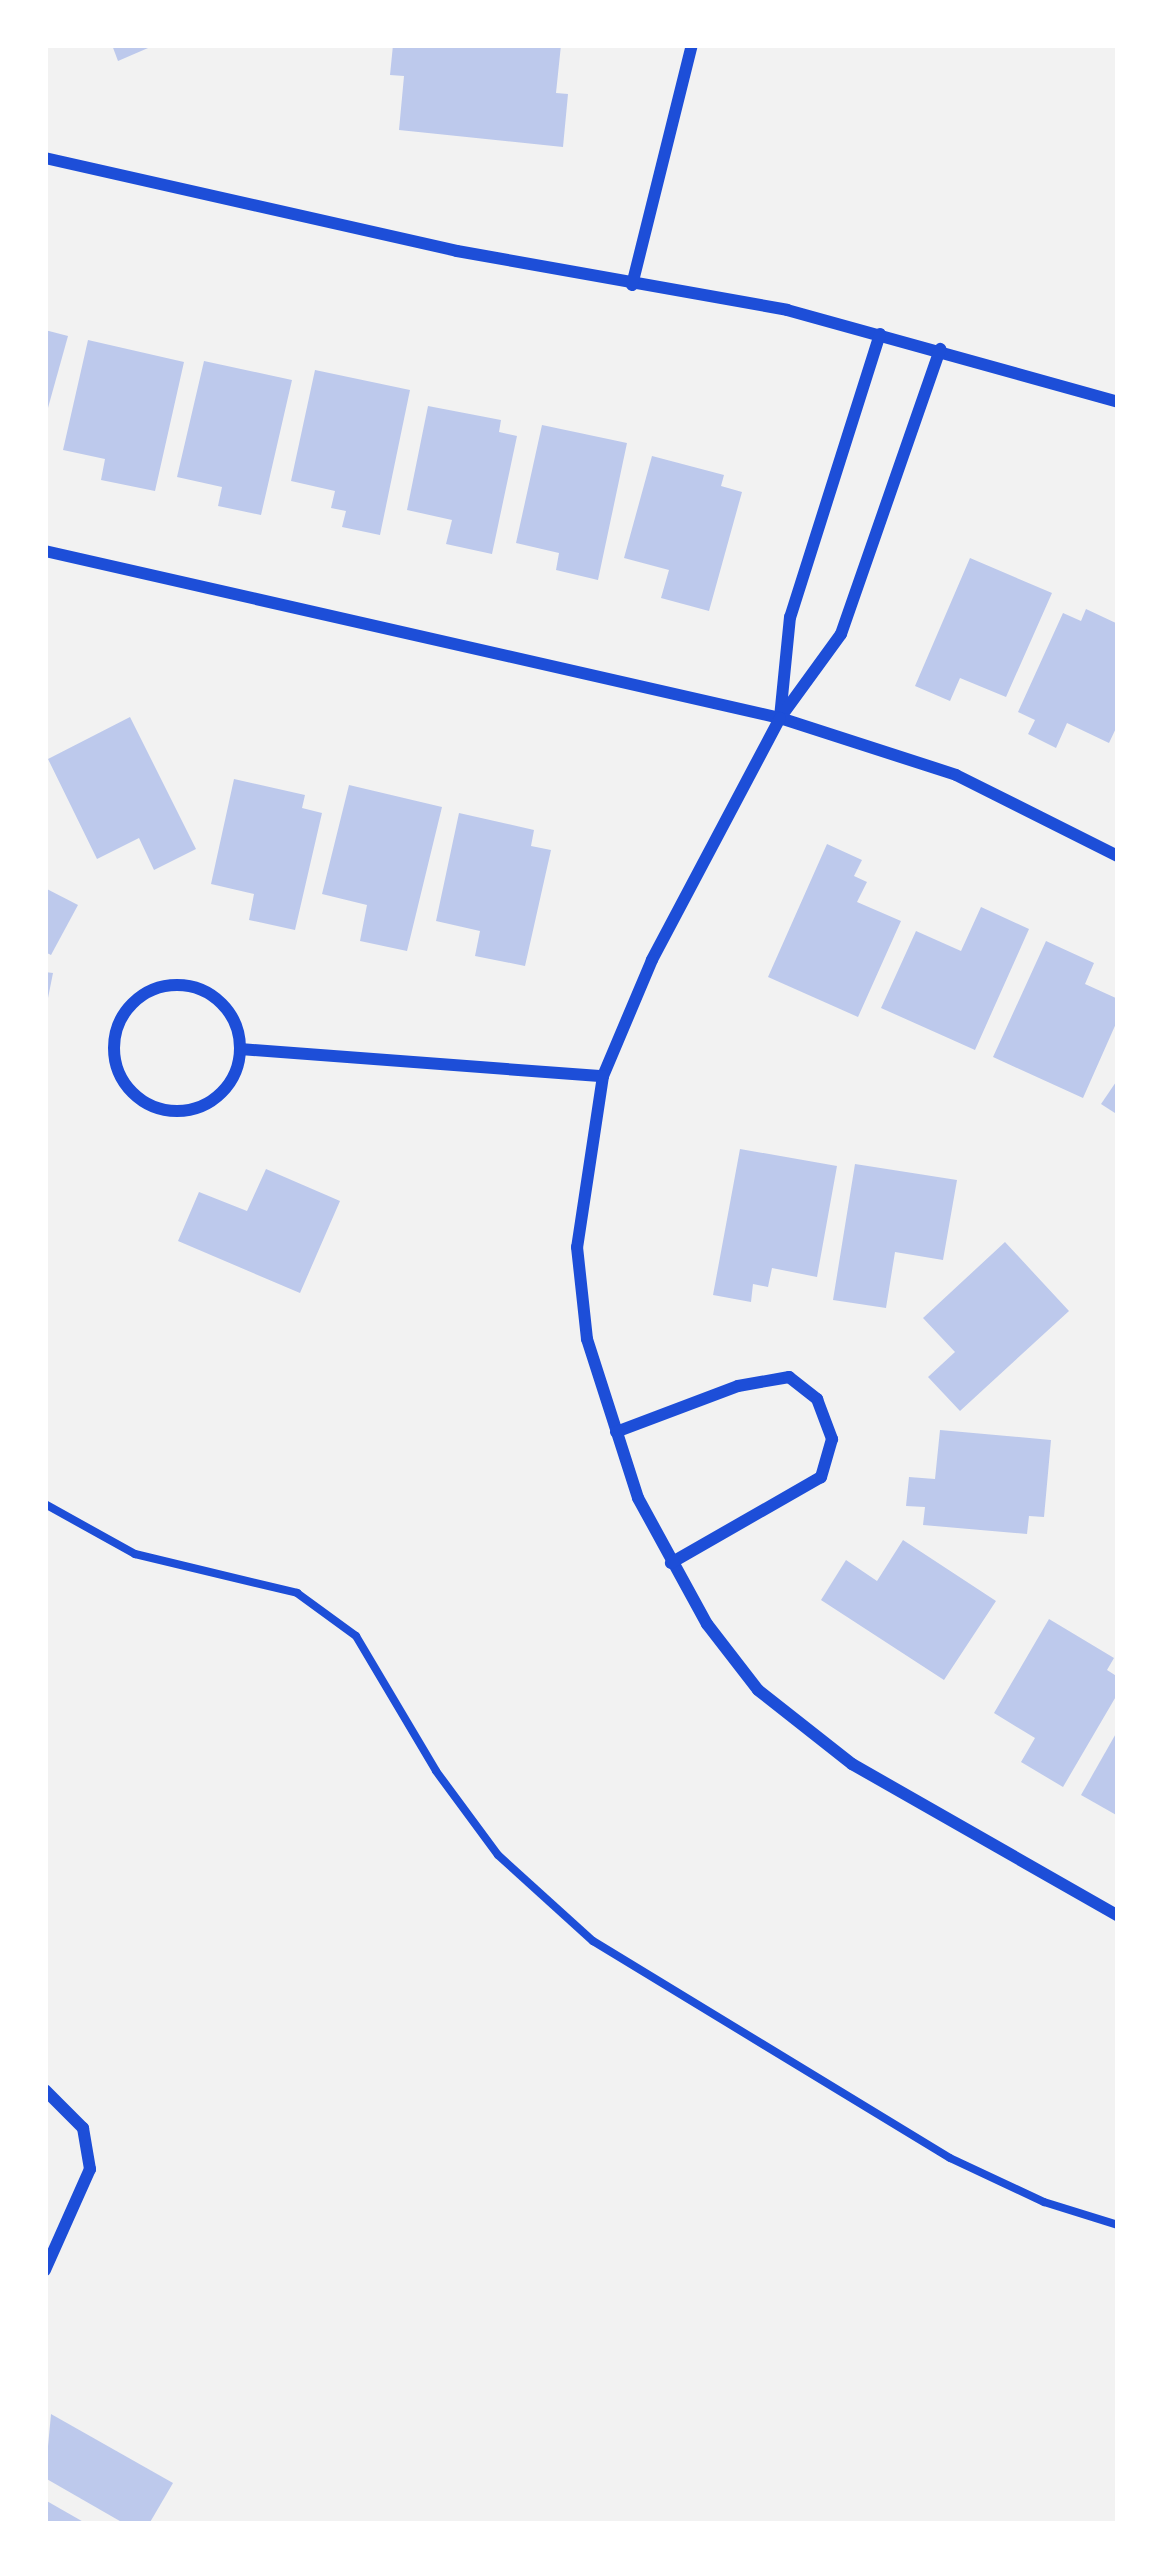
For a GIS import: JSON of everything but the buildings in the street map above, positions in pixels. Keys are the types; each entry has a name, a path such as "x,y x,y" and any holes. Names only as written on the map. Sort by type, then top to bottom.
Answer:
{"street":[{"path":"632,285 692,45"},
{"path":"45,158 880,334 1118,401"},
{"path":"780,718 790,617 880,334"},
{"path":"940,349 841,634 780,718 652,960 603,1076 578,1247 587,1339 616,1432 671,1563 758,1690 852,1764 1118,1916"},
{"path":"45,551 780,718 956,775 1118,856"},
{"path":"170,985 211,994 227,1009 240,1049 227,1087 213,1100 174,1111 137,1097 124,1082 115,1042 132,1004 170,985"},
{"path":"240,1049 603,1076"},
{"path":"616,1432 738,1386 789,1377 817,1399 832,1439 821,1478 671,1563"},
{"path":"45,2090 83,2128 90,2169 45,2270"}],"path":[{"path":"45,1504 135,1553 297,1592 356,1636 436,1772 498,1856 593,1941 950,2158 1118,2225"}]}
